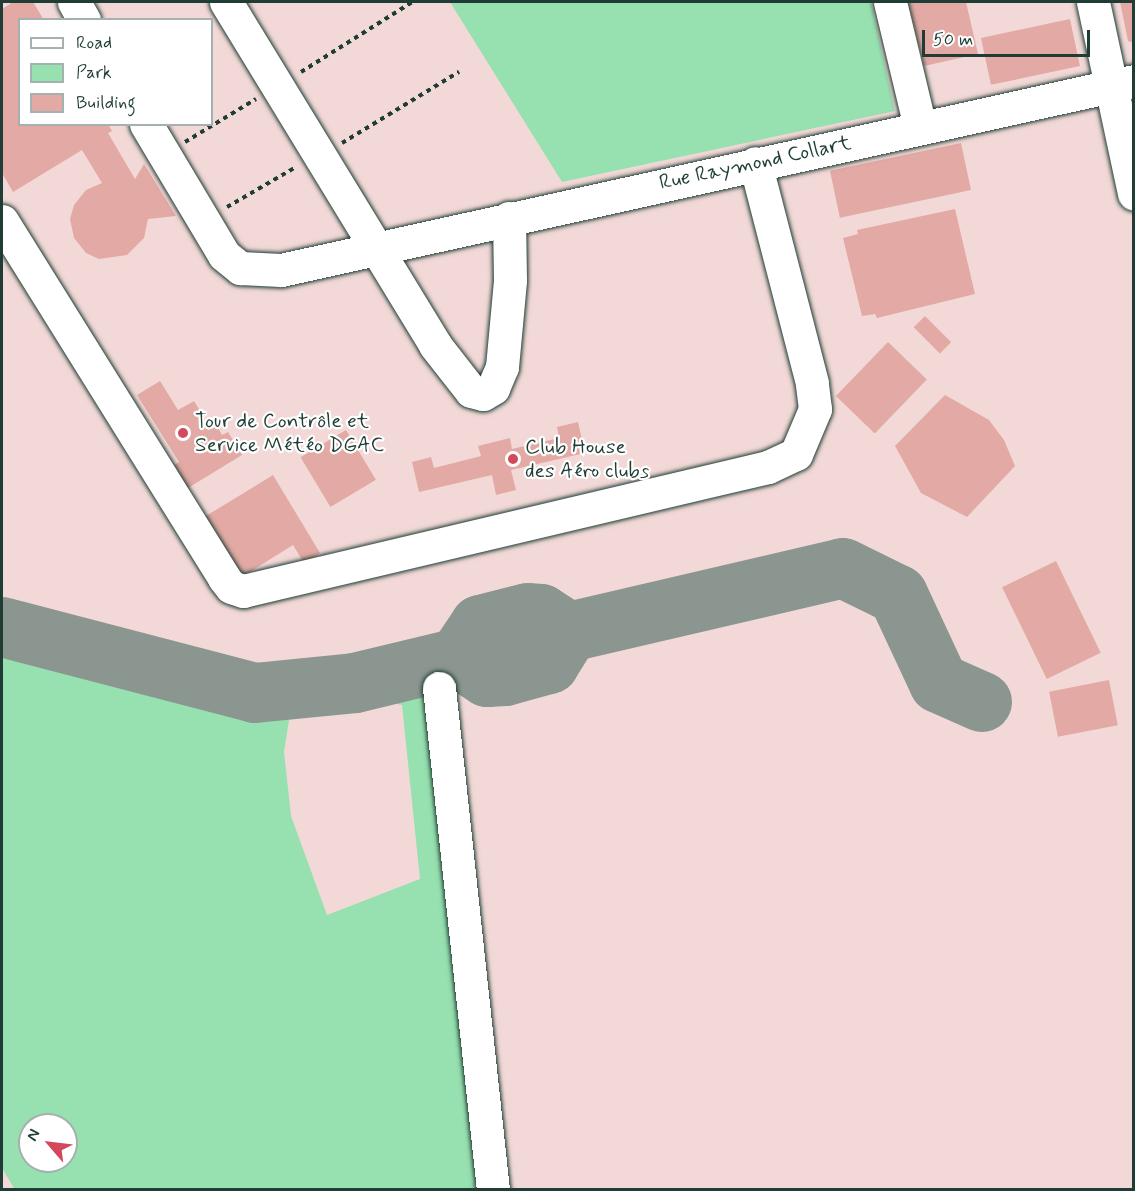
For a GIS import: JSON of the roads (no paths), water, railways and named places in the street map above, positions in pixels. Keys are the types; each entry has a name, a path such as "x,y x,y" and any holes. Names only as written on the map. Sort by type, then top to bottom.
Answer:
{"street":[{"path":"74,2 83,18"},
{"path":"890,2 920,127"},
{"path":"1093,2 1122,83 1134,194"},
{"path":"236,5 435,345 471,391 483,394 493,388 502,367 510,280 509,218"},
{"name":"Rue Raymond Collart","path":"147,126 224,255 240,268 281,270 1122,83"},
{"path":"2,221 224,578 236,589 281,585 768,467 796,454 815,409 812,383 755,163"},
{"path":"439,688 493,1190"}],"place":[{"name":"Tour de Contrôle et Service Météo DGAC","path":"183,433"},
{"name":"Club House des Aéro clubs","path":"513,459"}]}
